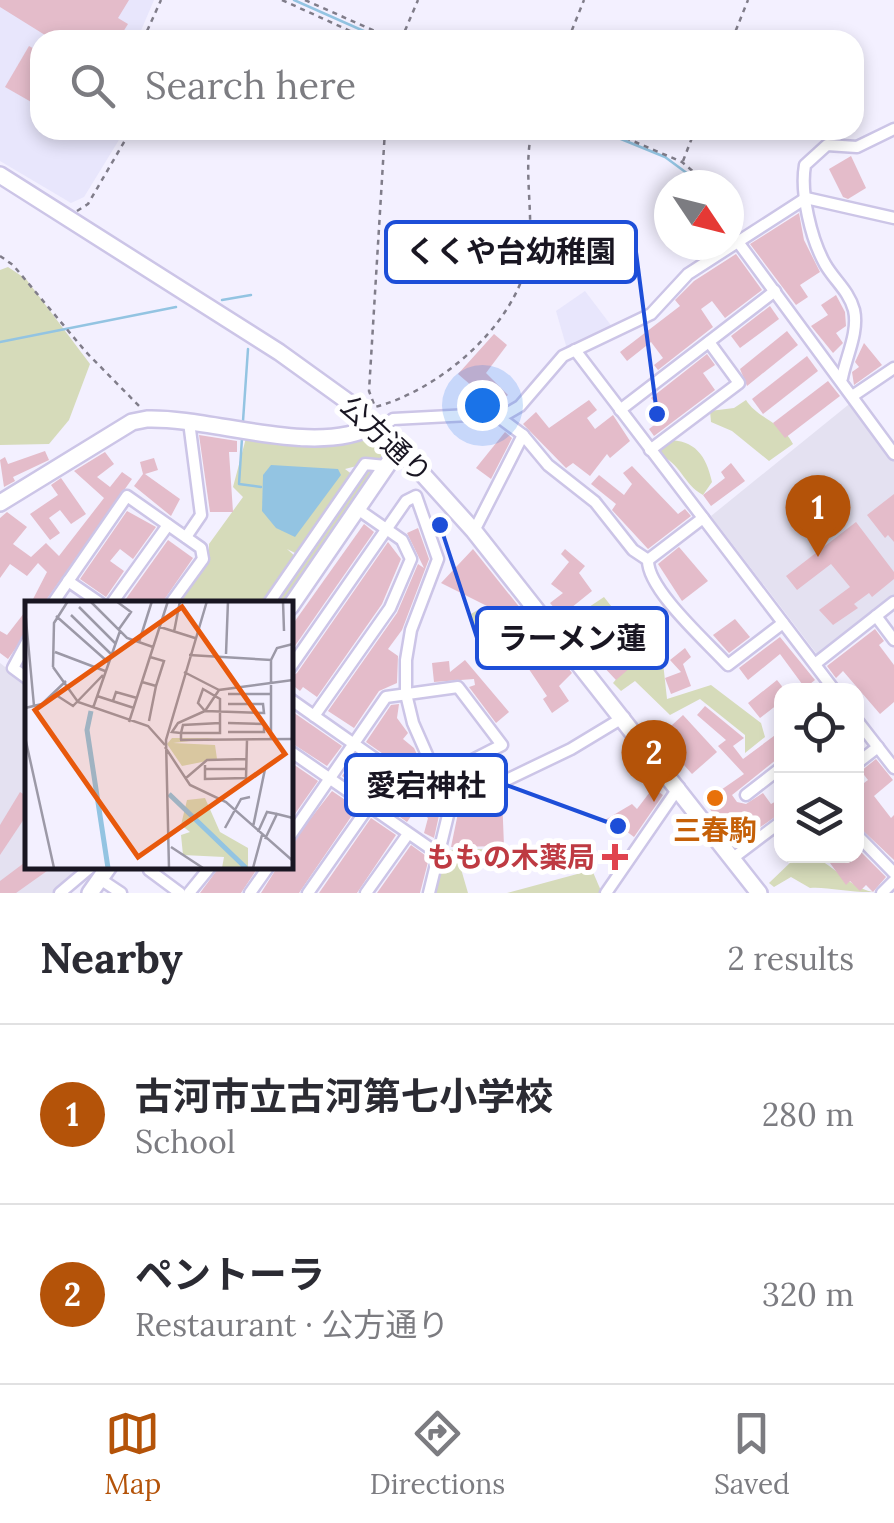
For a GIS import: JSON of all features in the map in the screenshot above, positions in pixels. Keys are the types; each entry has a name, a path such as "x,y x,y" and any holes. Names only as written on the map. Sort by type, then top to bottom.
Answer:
{"street":[{"path":"842,378 855,329 854,312 848,294 822,260 806,198 804,165 827,145 857,148 894,129"},
{"name":"公方通り","path":"0,175 279,352 374,420 474,530 759,893"},
{"path":"744,238 806,198 894,218"},
{"path":"744,245 894,454"},
{"path":"0,503 132,422 147,419 306,436 350,436 374,420 495,414 520,406 563,356 651,314 688,274 710,260"},
{"path":"620,410 775,292"},
{"path":"650,450 739,384 709,342"},
{"path":"575,350 830,683"},
{"path":"854,395 894,368"},
{"path":"495,414 523,435 548,466 596,502 633,550 648,560"},
{"path":"186,537 200,515 189,422"},
{"path":"474,530 523,435"},
{"path":"881,435 894,437"},
{"path":"292,604 399,448"},
{"path":"269,601 365,464 386,466"},
{"path":"54,601 127,496 202,548 202,558 172,601"},
{"path":"292,665 406,501 416,496 438,559 411,630 406,694 450,807 429,893"},
{"path":"314,716 390,608 411,559 402,540 356,508"},
{"path":"703,518 648,560 647,572 728,665 783,623"},
{"path":"113,601 168,525"},
{"path":"68,581 97,601"},
{"path":"815,664 894,602"},
{"path":"876,616 894,640"},
{"path":"25,646 13,668 25,677"},
{"path":"292,700 314,716 354,743 411,784 434,773 445,774 502,745 458,687 386,698 354,743 292,833"},
{"path":"450,807 572,749 624,717"},
{"path":"864,729 894,768"},
{"path":"864,758 878,747"},
{"path":"292,753 440,855"},
{"path":"746,794 774,773"},
{"path":"606,893 679,788"},
{"path":"308,893 368,806"},
{"path":"733,858 774,827"},
{"path":"366,893 408,834"},
{"path":"864,842 894,873"},
{"path":"151,868 180,893"},
{"path":"189,893 208,868"},
{"path":"250,893 269,868"},
{"path":"60,893 100,870"},
{"path":"90,893 100,870"},
{"path":"100,870 121,893"},
{"path":"882,893 894,881"}],"path":[{"path":"148,30 161,0"},
{"path":"282,0 348,30"},
{"path":"305,0 372,30"},
{"path":"405,30 418,0"},
{"path":"572,30 584,0"},
{"path":"736,30 748,0"},
{"path":"67,218 88,204 125,140"},
{"path":"384,140 368,392 374,420 437,382 486,333 508,302 527,264 532,140"},
{"path":"631,140 691,170"},
{"path":"682,162 691,140"},
{"path":"0,256 13,265 147,419"}],"shaded area":[{"path":"0,0 154,0 141,30 30,30 30,140 119,140 84,197 71,203 0,161"},
{"path":"585,291 613,328 567,349 556,311"},
{"path":"853,401 894,459 894,598 821,654 816,653 711,516"},
{"path":"0,663 25,682 25,868 84,868 54,893 0,893"}],"green space":[{"path":"8,267 26,279 90,364 69,420 49,444 0,445 0,270"},
{"path":"746,400 793,444 769,461 732,431 711,422 710,411 734,408"},
{"path":"246,438 380,441 384,459 345,469 353,475 297,554 287,549 296,557 264,601 177,601 209,557 209,544 243,497 233,487"},
{"path":"667,440 692,446 703,457 712,482 703,495 658,454 658,446"},
{"path":"371,467 388,479 292,619 292,601 278,601"},
{"path":"604,597 615,611 615,624 636,634 642,630 661,644 667,699 711,685 761,723 765,737 745,753 745,735 700,699 670,715 635,681 621,691 613,683 630,663 601,631 585,643 568,621"},
{"path":"483,607 527,637 482,654 469,615"},
{"path":"490,849 491,854 459,862 468,893 434,893 445,850"},
{"path":"790,863 825,863 855,885 873,892 810,888 791,877 774,887 769,883"},
{"path":"592,870 602,893 507,893"}],"water":[{"path":"271,465 338,469 341,475 295,537 276,528 262,511 263,475"}],"building":[{"path":"0,0 129,0 118,18 128,24 124,30 37,30 0,7"},
{"path":"29,46 30,47 30,101 5,87"},
{"path":"851,156 866,188 848,199 843,197 829,169"},
{"path":"799,213 804,240 820,272 800,285 808,297 796,305 750,244"},
{"path":"727,260 740,260 762,290 725,318 712,301 701,309 713,327 658,370 654,365 663,358 651,342 627,361 620,352 680,306 675,300 694,281"},
{"path":"836,295 845,312 846,326 836,333 843,343 833,353 811,326 828,315 821,305"},
{"path":"770,306 779,319 740,348 731,336"},
{"path":"787,331 798,345 747,386 740,369"},
{"path":"494,334 507,345 486,373 508,395 494,405 458,374"},
{"path":"864,343 882,365 854,385 852,372 859,367 855,362"},
{"path":"707,354 715,365 703,373 715,390 654,436 649,429 666,416 651,398"},
{"path":"807,356 818,371 763,414 752,399"},
{"path":"828,381 840,396 785,438 773,423"},
{"path":"589,400 597,410 587,418 595,429 613,415 630,441 610,458 607,454 590,476 573,463 566,468 523,424 536,412 549,428"},
{"path":"505,432 512,438 491,479 476,468"},
{"path":"199,435 237,441 237,452 229,452 233,512 210,512"},
{"path":"45,451 49,460 13,477 15,481 4,487 0,460 5,457 8,464"},
{"path":"105,452 114,464 97,477 110,487 122,472 132,479 45,601 32,601 47,572 38,563 27,576 10,564 0,578 0,518 7,512 27,527 13,544 31,557 46,543 59,556 104,498 74,471"},
{"path":"154,458 158,470 145,474 180,499 171,516 134,486 143,474 140,462"},
{"path":"731,463 745,481 711,506 703,495 725,478 721,472"},
{"path":"632,466 678,514 685,509 691,516 648,549 612,510 616,504 591,484 599,475 624,495 632,484 623,473"},
{"path":"61,478 86,514 71,524 60,510 49,518 60,533 50,540 30,514 58,495 51,485"},
{"path":"894,494 894,542 888,535 885,538 867,515"},
{"path":"127,511 156,527 133,559 120,549 110,561 124,571 106,597 80,579"},
{"path":"856,522 894,572 894,579 872,597 869,593 854,604 858,608 833,625 819,610 850,587 831,564 797,590 786,576"},
{"path":"364,524 374,532 292,650 292,625"},
{"path":"418,528 429,559 402,630 388,649 398,656 397,683 379,691 354,728 328,711 397,613 418,564 424,568 407,533"},
{"path":"168,540 193,558 163,601 124,601"},
{"path":"388,542 401,559 382,604 317,697 292,685 292,676"},
{"path":"679,547 708,581 682,601 658,564"},
{"path":"473,549 544,638 529,649 541,667 556,653 572,673 559,686 569,701 552,713 543,699 547,696 514,647 529,637 495,610 441,583"},
{"path":"565,549 585,566 579,573 592,591 561,616 550,603 563,593 551,584 569,562 561,554"},
{"path":"25,612 25,635 8,659 0,653 0,631 7,635"},
{"path":"735,619 750,637 729,653 713,635"},
{"path":"875,629 884,641 879,645 894,665 894,702 880,714 864,695 864,683 853,683 843,671 836,678 827,666"},
{"path":"601,633 616,650 628,640 635,650 624,659 631,667 616,680 585,647"},
{"path":"780,637 815,680 801,683 780,654 748,680 739,668"},
{"path":"685,648 691,657 683,664 691,686 671,694 665,678 681,672 670,660"},
{"path":"465,660 509,712 496,723 469,687 475,685 474,679 434,682 432,663 449,661 450,672"},
{"path":"777,680 779,683 774,683 774,707 760,718 748,703"},
{"path":"399,704 397,718 408,733 403,739 414,748 422,765 414,773 392,753 389,758 366,742 391,705"},
{"path":"705,706 744,738 733,746 743,759 774,736 774,761 732,795 737,802 746,804 763,793 771,804 774,802 774,818 749,835 730,813 717,820 705,801 744,774 718,746 726,740 697,715"},
{"path":"292,711 342,746 327,766 292,743"},
{"path":"683,715 717,752 692,774 659,737"},
{"path":"356,756 406,791 427,800 423,806 440,811 434,838 424,833 428,818 416,809 407,822 342,776"},
{"path":"876,759 893,780 874,796 891,818 894,815 894,860 864,832 864,783 868,780 864,769"},
{"path":"292,763 318,781 292,818"},
{"path":"653,788 663,795 634,837 626,831 614,836 605,820 632,804 637,809"},
{"path":"332,791 357,808 299,893 261,893 277,868 292,868 292,842"},
{"path":"20,792 25,795 25,818 0,855 0,825"},
{"path":"502,796 504,846 451,847 458,813 474,806 492,806 491,797"},
{"path":"371,818 396,835 357,893 319,893"},
{"path":"411,845 429,858 420,893 377,893"},
{"path":"864,855 886,877 873,892 866,885 860,891 850,881 846,885 830,863 864,863"},
{"path":"25,862 25,868 51,868 16,893 0,893 0,881"},
{"path":"219,868 258,868 241,893 200,893"}],"waterway":[{"path":"294,0 362,30"},
{"path":"623,140 665,157 683,170"},
{"path":"222,300 251,295"},
{"path":"0,342 176,307"},
{"path":"243,421 248,349"},
{"path":"242,438 239,484 261,487"}],"place":[{"name":"くくや台幼稚園","path":"657,414"},
{"name":"ラーメン蓮","path":"440,525"},
{"name":"古河市立古河第七小学校","path":"818,557"},
{"name":"三春駒","path":"715,798"},
{"name":"ペントーラ","path":"654,802"},
{"name":"愛宕神社","path":"618,826"},
{"name":"ももの木薬局","path":"615,857"}]}
